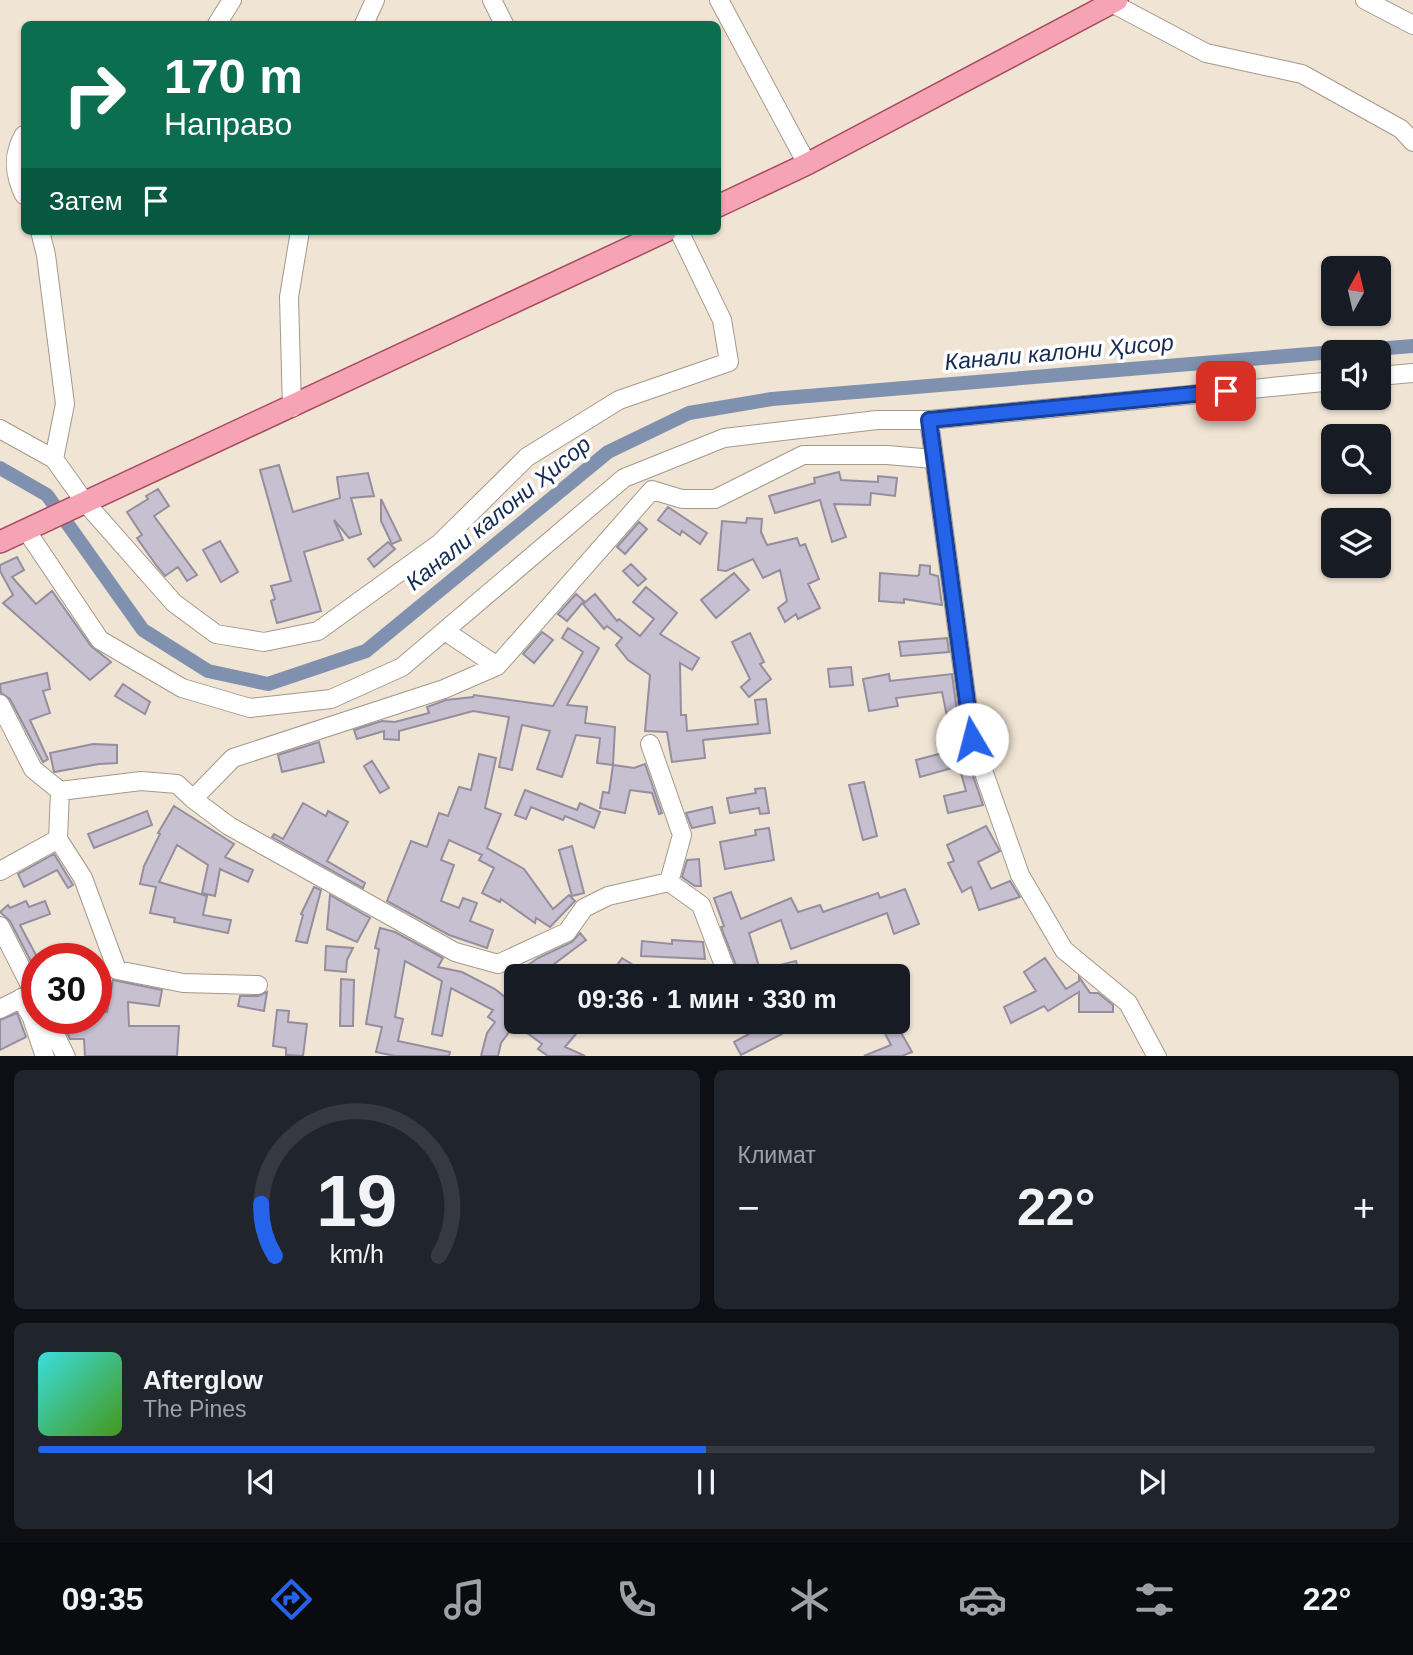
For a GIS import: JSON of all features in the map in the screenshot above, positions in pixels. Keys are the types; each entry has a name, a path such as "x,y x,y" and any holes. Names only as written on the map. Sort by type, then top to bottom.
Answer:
{"main road":[{"path":"721,205 807,164 1112,1"},
{"path":"8,535 292,408 634,237"}],"street":[{"path":"219,21 232,0"},
{"path":"365,21 375,0"},
{"path":"492,0 502,21"},
{"path":"719,0 807,164"},
{"path":"1365,0 1413,25"},
{"path":"1112,1 1160,30 1206,53 1303,74 1409,130"},
{"path":"21,142 15,155 15,169 21,186"},
{"path":"41,235 46,255 65,404 54,459"},
{"path":"292,408 289,297 299,235"},
{"path":"0,429 54,459 84,501 174,603 216,634 264,642 318,631 440,543 527,457 619,400 729,362 722,320 681,235"},
{"path":"1391,375 1413,373"},
{"path":"8,535 100,640 182,688 250,708 331,699 402,667 624,478 724,439 877,420 929,420 1321,382"},
{"path":"929,420 972,739 1020,875 1064,950 1128,1003 1157,1056"},
{"path":"193,799 233,758 444,689 497,666 652,490 682,499 715,499 803,455 887,455 934,459"},
{"path":"445,631 497,666"},
{"path":"0,704 33,769 60,791 141,781 177,784 229,826 455,952 498,964 567,932 584,908 608,896 669,882 701,905 723,964"},
{"path":"650,744 682,835 669,882"},
{"path":"60,791 58,839 83,878 117,970 183,983 258,985"},
{"path":"0,871 58,839"},
{"path":"0,926 21,975"},
{"path":"0,1009 21,1000"},
{"path":"38,1034 46,1056"},
{"path":"55,1034 66,1056"}],"building":[{"path":"279,465 293,512 340,498 337,477 368,473 374,496 351,498 361,534 349,538 334,520 343,540 304,552 321,611 277,623 271,601 275,599 271,586 291,581 260,470"},
{"path":"839,472 841,480 878,482 878,476 897,478 895,496 871,493 870,505 834,504 846,537 832,542 820,500 775,513 769,496 815,483 814,478"},
{"path":"158,489 169,506 154,516 197,575 187,581 178,567 165,576 137,538 142,535 127,512"},
{"path":"381,499 401,540 392,544 381,521"},
{"path":"668,507 707,533 700,544 682,531 680,535 658,520"},
{"path":"747,518 762,519 761,532 767,545 797,538 800,546 805,544 819,579 808,584 820,608 798,619 796,614 785,622 778,608 787,601 780,570 763,578 753,559 726,571 718,570 722,521 746,523"},
{"path":"639,522 647,529 625,554 617,547"},
{"path":"220,541 238,572 221,582 203,550"},
{"path":"388,542 395,549 374,567 368,559"},
{"path":"17,557 24,570 12,577 36,604 52,591 91,646 111,662 90,680 3,603 13,595 0,571 0,565"},
{"path":"631,564 646,579 638,586 623,571"},
{"path":"920,565 930,566 930,574 938,576 942,605 904,599 904,603 879,601 880,573 917,576"},
{"path":"734,573 749,590 716,618 701,600"},
{"path":"646,587 677,613 660,634 699,658 692,670 680,663 681,715 686,715 687,731 758,724 755,700 766,699 770,733 703,740 705,758 672,762 667,732 645,731 650,675 628,660 616,645 622,638 607,626 604,629 583,604 595,594 617,621 619,619 640,636 654,619 633,602"},
{"path":"576,594 584,601 567,621 558,614"},
{"path":"568,628 599,648 567,705 587,707 585,723 615,727 613,765 597,763 600,738 576,735 562,777 537,769 550,731 522,725 512,770 499,767 509,717 473,711 399,731 399,740 384,739 384,731 357,739 354,730 382,721 395,722 429,713 427,707 474,695 553,706 583,652 562,638"},
{"path":"542,632 553,640 534,663 523,654"},
{"path":"750,633 764,662 760,664 771,679 749,697 741,687 750,679 732,642"},
{"path":"947,638 949,652 901,656 899,642"},
{"path":"851,667 853,685 830,687 828,669"},
{"path":"47,673 50,689 43,691 50,713 30,720 48,759 43,762 10,699 1,693 0,684"},
{"path":"889,674 890,681 952,674 961,741 983,805 948,813 944,796 966,791 959,766 920,777 916,760 954,750 942,692 896,698 898,706 869,711 863,679"},
{"path":"123,684 150,702 145,714 115,696"},
{"path":"319,742 324,762 282,772 278,755"},
{"path":"93,744 117,745 117,763 54,772 50,753"},
{"path":"479,754 496,758 485,808 501,814 487,848 524,869 553,909 569,895 575,901 550,927 536,918 535,923 501,899 500,902 482,893 494,868 479,860 482,855 449,840 441,860 454,865 441,901 459,908 463,898 477,903 470,921 493,930 487,948 449,935 387,901 411,841 427,847 439,813 448,816 459,787 471,790"},
{"path":"372,761 389,788 380,793 364,766"},
{"path":"645,764 662,813 659,814 652,793 630,790 625,813 600,808 603,792 609,793 613,765 634,768"},
{"path":"864,782 877,836 863,840 849,785"},
{"path":"765,788 769,813 760,814 759,808 730,813 727,798 756,793 755,789"},
{"path":"525,790 577,810 580,803 600,812 594,828 565,816 563,820 531,807 526,819 515,815"},
{"path":"303,803 326,816 328,811 348,822 327,861 365,883 363,888 272,837 274,834 283,839"},
{"path":"174,806 234,844 225,857 253,870 248,882 220,869 215,896 202,893 208,865 177,845 159,882 207,896 203,915 231,920 228,933 174,922 175,918 150,913 156,887 140,884 144,866 160,834 158,833"},
{"path":"712,807 715,823 692,828 686,813"},
{"path":"147,811 152,825 94,848 88,834"},
{"path":"986,826 1000,851 978,862 991,889 1010,881 1020,897 979,910 971,887 962,892 948,863 954,861 947,845"},
{"path":"769,828 774,860 725,869 720,842 756,835 755,830"},
{"path":"572,846 584,893 572,896 559,850"},
{"path":"54,854 73,885 68,888 57,870 24,887 18,874"},
{"path":"699,859 701,886 695,886 682,877 687,860"},
{"path":"314,887 321,890 307,943 296,941 303,915 301,914"},
{"path":"905,889 919,924 894,934 887,913 791,949 781,920 749,933 758,964 735,964 721,927 724,926 714,898 731,892 741,919 791,898 798,912 820,905 823,912 878,893 880,898"},
{"path":"330,895 370,918 357,942 327,929"},
{"path":"26,901 29,907 45,901 50,914 20,925 30,943 21,943 10,921 0,912 8,905 10,908"},
{"path":"380,928 395,932 443,958 438,967 462,972 504,996 504,1034 508,1034 501,1043 498,1056 481,1056 487,1033 495,1022 488,1017 493,1010 451,988 442,1036 432,1034 442,981 405,961 395,1017 403,1019 398,1041 450,1052 449,1056 395,1056 376,1052 382,1027 366,1024 379,949 375,948"},
{"path":"580,933 586,940 554,964 529,964 538,958 572,942"},
{"path":"672,940 703,942 705,959 641,956 642,941 672,944"},
{"path":"326,946 353,948 347,960 346,972 325,970"},
{"path":"622,958 632,964 618,964"},
{"path":"1045,958 1066,989 1079,981 1079,977 1090,993 1098,993 1113,1005 1113,1012 1079,1012 1079,992 1048,1011 1044,1006 1011,1023 1004,1007 1036,991 1024,972"},
{"path":"341,979 354,980 353,1026 340,1026"},
{"path":"113,980 162,990 159,1006 128,1002 129,1026 179,1026 177,1056 85,1056 84,1039 70,1039 68,1034 112,1034"},
{"path":"267,992 264,1011 238,1006 240,996 258,996"},
{"path":"277,1010 289,1011 288,1022 307,1024 303,1056 286,1055 286,1048 273,1046"},
{"path":"17,1013 21,1034 26,1037 0,1050 0,1020"},
{"path":"528,1034 576,1034 565,1047 585,1056 548,1056 538,1049 542,1044"},
{"path":"749,1034 782,1034 741,1055 734,1042"},
{"path":"885,1034 902,1034 912,1052 902,1056 864,1056 891,1045"}],"waterway":[{"name":"Канали калони Ҳисор","path":"1391,348 1413,346"},
{"name":"Канали калони Ҳисор","path":"0,468 47,495 143,630 208,671 268,684 366,651 608,452 689,413 772,399 1321,353"}],"route":[{"path":"972,739 929,420 1226,391"}]}
